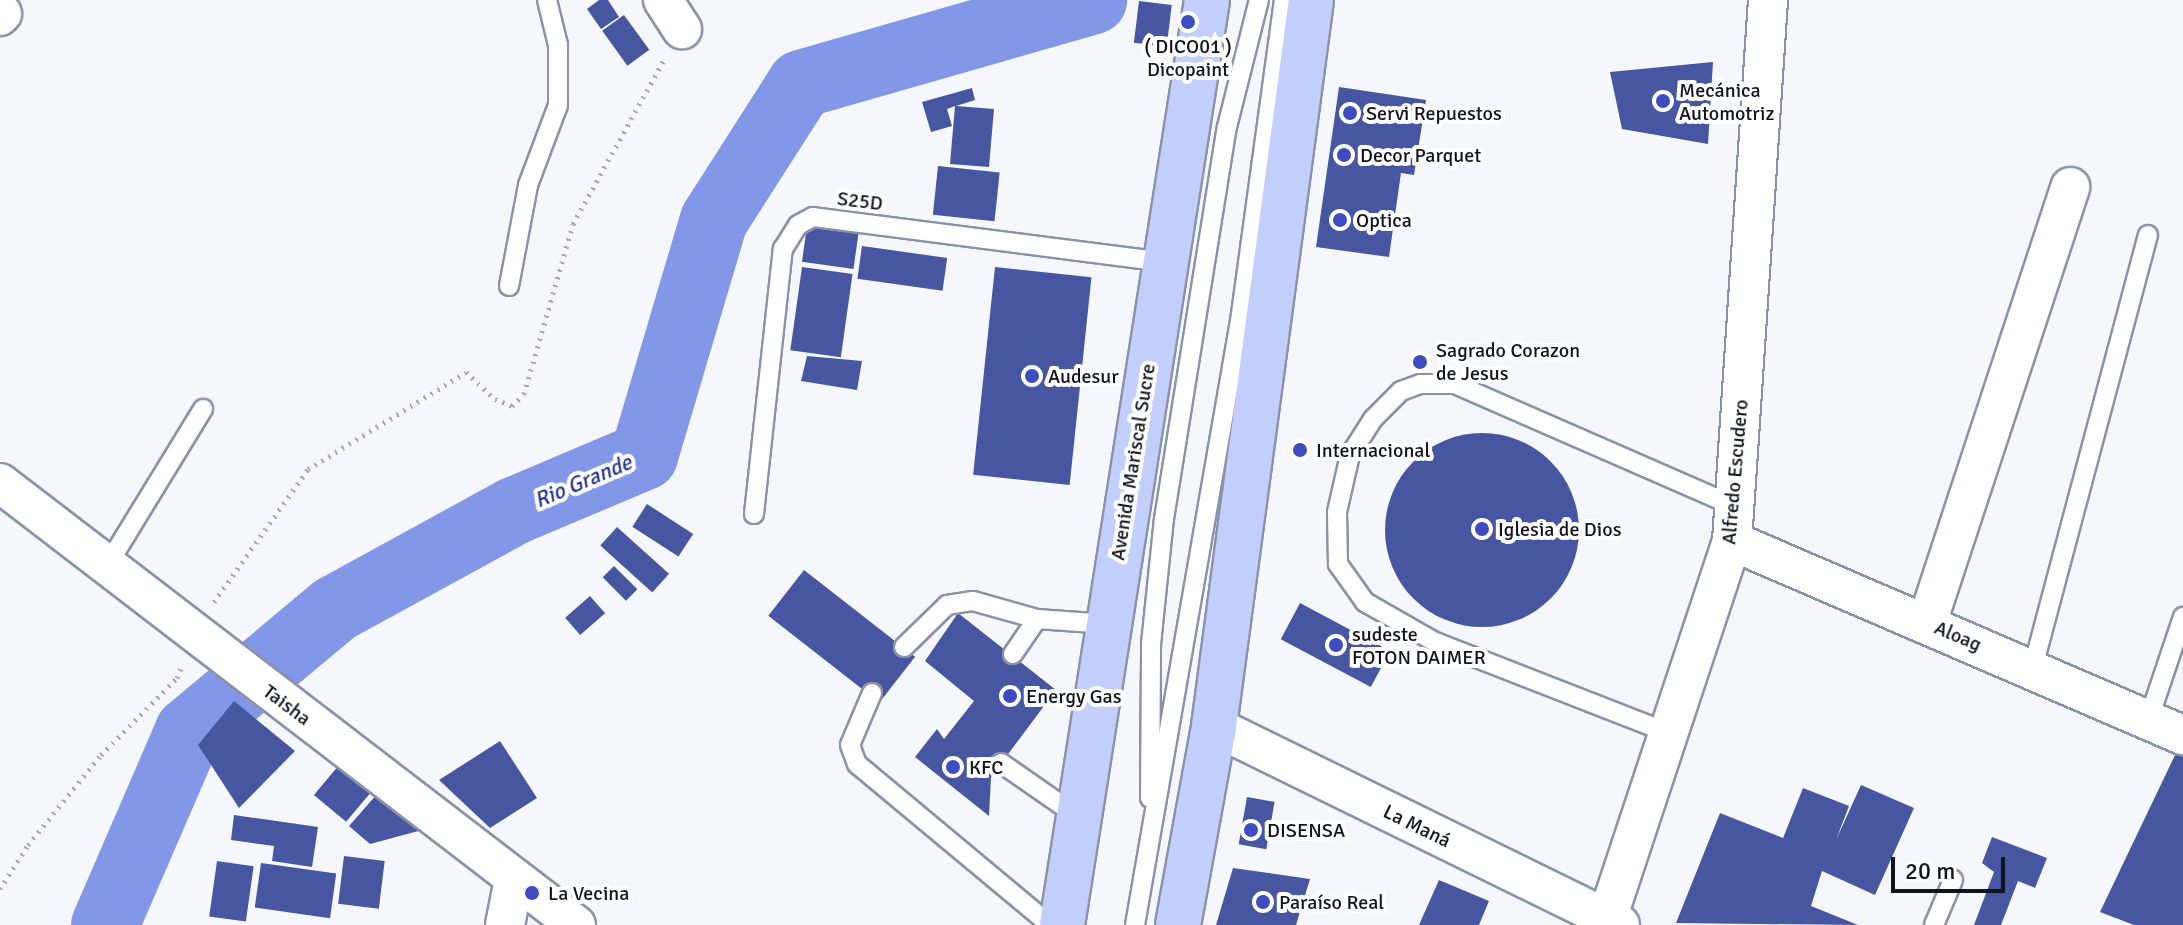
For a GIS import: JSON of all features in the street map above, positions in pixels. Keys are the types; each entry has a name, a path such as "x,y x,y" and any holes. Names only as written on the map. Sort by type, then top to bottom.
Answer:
{"main road":[{"name":"Avenida Mariscal Sucre","path":"1062,925 1163,262 1207,0"},
{"path":"1178,925 1214,726 1311,0"}],"street":[{"name":"Alfredo Escudero","path":"1611,923 1733,523 1768,0"},
{"path":"1927,623 2070,187"},
{"name":"Taisha","path":"0,483 576,925"},
{"name":"Aloag","path":"1733,523 1927,623 2183,735"},
{"name":"La Maná","path":"1214,726 1611,923"},
{"path":"505,925 514,879"}],"lane":[{"path":"509,286 528,185 558,105 558,45 547,0"},
{"path":"1149,845 1151,644 1164,519 1227,127 1259,0"},
{"path":"1135,925 1238,336 1284,0"},
{"name":"S25D","path":"754,514 783,249 798,225 813,217 1163,262"},
{"path":"2033,667 2148,235"},
{"path":"1669,733 1435,642 1365,602 1338,564 1337,512 1350,455 1373,419 1401,391 1420,384 1455,384 1733,523"},
{"path":"108,564 203,409"},
{"path":"904,647 947,605 973,601 1037,619 1108,624"},
{"path":"2148,721 2183,617"},
{"path":"1013,654 1037,619"},
{"path":"872,693 850,745 857,764 1050,925"},
{"path":"1001,763 1079,817"},
{"path":"1934,925 1953,880"}],"path":[{"path":"0,889 28,845 101,755 177,678 194,632 308,469 466,372 495,399 512,406 524,394 573,224 672,14"}],"building":[{"path":"599,0 608,0 619,17 601,29 587,9"},
{"path":"1139,1 1172,5 1167,47 1134,43"},
{"path":"624,15 649,50 627,66 602,31"},
{"name":"Mecánica Automotriz","path":"1713,62 1708,144 1622,129 1610,72"},
{"path":"1339,87 1426,100 1414,175 1401,173 1389,257 1316,247"},
{"path":"972,88 975,100 956,106 994,109 989,167 950,164 955,106 947,109 952,126 931,132 922,102"},
{"path":"938,166 1000,172 995,221 933,215"},
{"path":"807,226 858,233 853,269 802,262"},
{"path":"862,246 947,258 943,291 857,279"},
{"path":"802,267 853,274 841,357 790,350"},
{"name":"Audesur","path":"995,267 1091,277 1070,485 973,475"},
{"path":"807,356 862,361 857,390 801,381"},
{"name":"Iglesia de Dios","path":"1482,433 1519,440 1551,461 1572,493 1579,530 1572,567 1551,599 1519,620 1482,627 1445,620 1413,599 1392,567 1385,530 1392,493 1413,461 1445,440"},
{"path":"647,504 693,534 678,557 632,527"},
{"path":"617,527 669,574 652,592 600,546"},
{"path":"614,566 637,589 626,601 603,577"},
{"path":"804,570 915,657 879,703 768,616"},
{"path":"590,596 605,613 580,635 565,618"},
{"name":"sudeste FOTON DAIMER","path":"1300,603 1390,651 1371,687 1281,639"},
{"name":"Energy Gas","path":"958,613 1056,690 991,777 989,816 915,757 937,729 944,739 974,701 925,661"},
{"path":"234,701 295,751 239,808 198,745"},
{"path":"500,741 537,798 490,828 439,780"},
{"path":"2176,753 2183,757 2183,925 2134,925 2100,912"},
{"path":"339,765 371,792 346,822 314,795"},
{"path":"1861,785 1914,808 1875,895 1822,871 1811,906 1858,925 1676,923 1720,813 1783,838 1803,788 1849,806 1836,840"},
{"path":"378,793 422,830 370,844 349,826"},
{"path":"1247,797 1275,802 1266,849 1239,844"},
{"path":"234,815 318,827 312,867 272,861 274,846 231,840"},
{"path":"1992,837 2047,858 2035,888 2018,881 2001,925 1974,925 1994,872 1982,863"},
{"path":"344,856 385,861 379,909 338,904"},
{"path":"217,861 254,866 246,922 209,916"},
{"path":"261,863 336,874 330,918 255,908"},
{"name":"Paraíso Real","path":"1233,868 1310,879 1296,925 1216,925"},
{"path":"1439,880 1489,901 1479,925 1419,925"}],"waterway":[{"name":"Rio Grande","path":"105,925 189,731 335,609 514,511 644,456 714,220 801,84 1093,0"}],"place":[{"name":"( DICO01 ) Dicopaint","path":"1188,22"},
{"name":"Mecánica Automotriz","path":"1663,101"},
{"name":"Servi Repuestos","path":"1350,113"},
{"name":"Decor Parquet","path":"1344,155"},
{"name":"Optica","path":"1340,220"},
{"name":"Sagrado Corazon de Jesus","path":"1420,362"},
{"name":"Audesur","path":"1032,376"},
{"name":"Internacional","path":"1300,450"},
{"name":"Iglesia de Dios","path":"1482,529"},
{"name":"sudeste FOTON DAIMER","path":"1336,645"},
{"name":"Energy Gas","path":"1010,696"},
{"name":"KFC","path":"953,767"},
{"name":"DISENSA","path":"1251,830"},
{"name":"La Vecina","path":"532,893"},
{"name":"Paraíso Real","path":"1263,902"}]}
